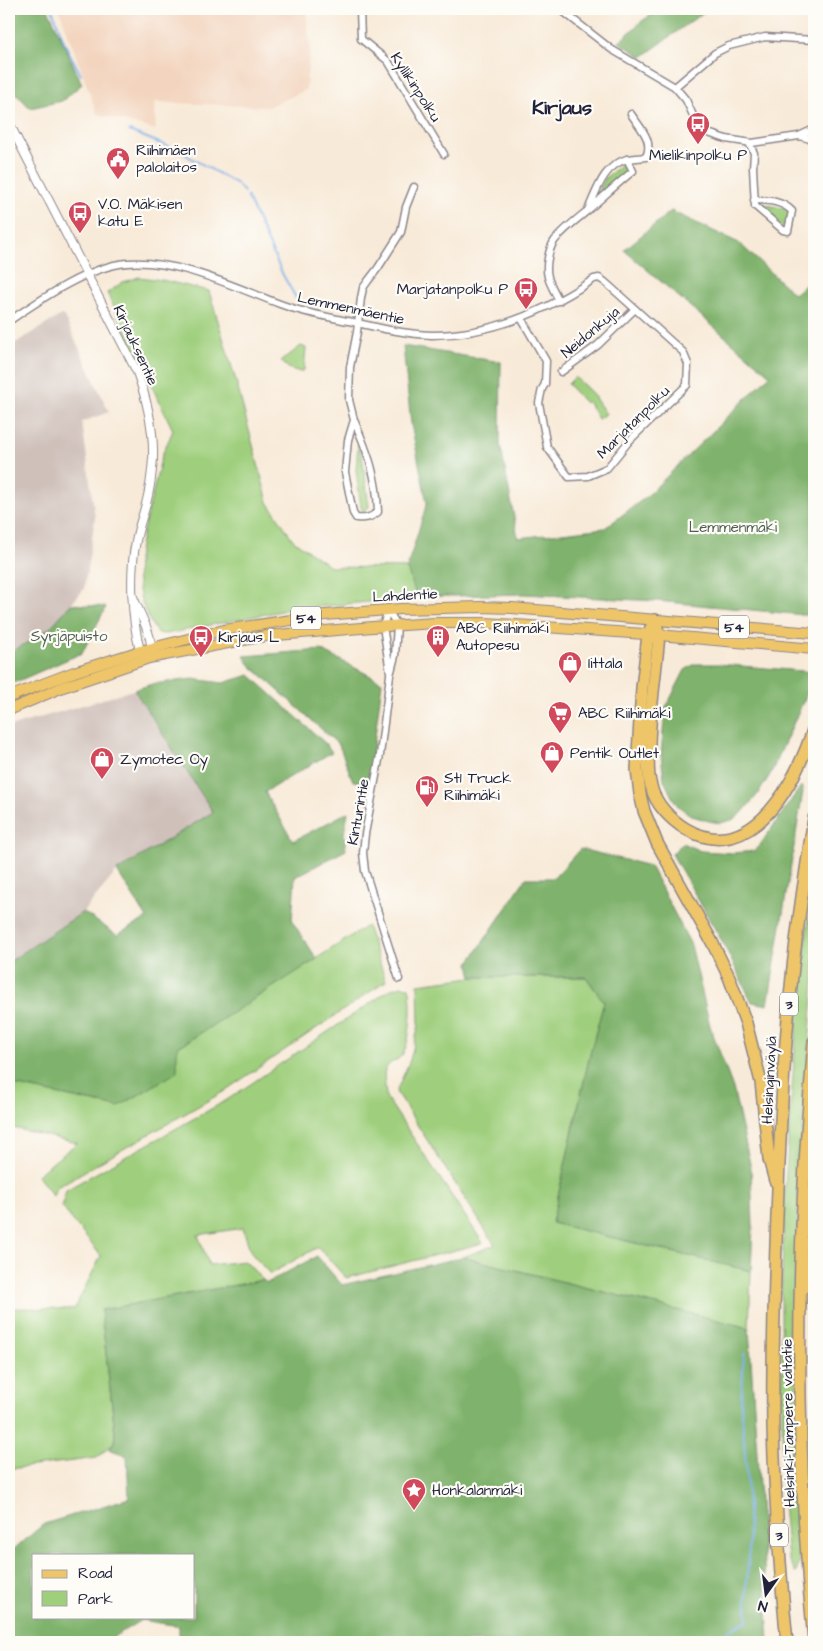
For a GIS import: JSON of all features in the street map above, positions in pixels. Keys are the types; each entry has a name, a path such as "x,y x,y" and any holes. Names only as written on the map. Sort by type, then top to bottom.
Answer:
{"highway":[{"path":"654,620 648,765 650,786 664,810 679,825 699,835 717,838 729,837 756,825 769,814 781,799 807,748 814,726"},
{"path":"653,634 638,740 637,769 644,812 657,843 712,942 729,977 746,1023 761,1082 769,1159 778,1190"},
{"name":"Helsinginväylä","path":"774,1316 785,1053 801,900 814,818"},
{"name":"3","path":"800,1294 804,1183 814,1042"},
{"path":"800,1294 810,1273 814,1240"},
{"name":"Helsinki-Tampere valtatie","path":"800,1294 802,1430 808,1573 814,1640"},
{"name":"Helsinki-Tampere valtatie","path":"774,1316 773,1427 787,1642"}],"main road":[{"name":"Lahdentie","path":"9,710 63,687 151,654 224,630 325,615 388,610 480,607 814,633"},
{"name":"Lahdentie","path":"9,697 74,672 140,651 151,654 266,636 397,625 486,623 653,634 814,649"}],"street":[{"name":"Kyllikinpolku","path":"360,9 362,39 388,61 444,154"},
{"path":"563,10 611,49 675,87 686,100 696,122 706,132 726,139 749,143 799,136 814,128"},
{"path":"675,87 713,55 729,46 765,37 814,40"},
{"path":"588,210 605,174 619,161 646,157 650,144 631,114"},
{"name":"Kirjauksentie","path":"9,123 137,372 150,417 153,459 146,503 133,558 134,621 140,651"},
{"path":"799,136 814,140"},
{"path":"749,143 754,154 753,168 754,200 755,206 783,230 788,231 792,211 788,207 780,203 754,200"},
{"path":"559,301 548,277 549,254 555,240 633,171 627,159"},
{"path":"354,420 348,440 345,472 353,513 356,518 362,519 371,517 378,512 377,498 371,462 354,420 349,400 350,367 364,288 398,236 414,188"},
{"name":"Lemmenmäentie","path":"9,321 42,299 87,275 111,266 126,263 162,266 213,278 290,308 358,324 408,333 451,334 482,329 521,318 559,301 594,279 599,278 605,282"},
{"name":"Marjatanpolku","path":"521,318 546,361 545,384 539,403 547,447 569,477 588,476 607,468 630,440 687,385 688,364 683,352 605,282"},
{"name":"Neidonkuja","path":"561,372 598,345 635,309"},
{"name":"Kirjauksentie","path":"134,598 150,637 151,654"},
{"path":"388,610 397,625"},
{"name":"Kinturintie","path":"388,610 383,626 390,675"},
{"name":"Kinturintie","path":"397,625 395,656 390,675 384,731 363,853 365,871 399,979"}],"shaded area":[{"path":"59,9 306,9 310,47 306,90 268,107 155,102 156,130 97,114"},
{"path":"63,314 109,412 82,422 95,518 84,589 50,628 9,654 9,347"},
{"path":"133,690 213,812 117,871 83,912 9,962 9,727"}],"green space":[{"path":"9,9 48,9 82,84 62,101 30,108 15,92 9,81"},
{"path":"660,9 708,9 642,57 619,42 642,21"},
{"path":"623,164 628,167 628,171 598,196 597,194 606,177"},
{"path":"762,202 766,205 788,209 787,224 783,227 758,206"},
{"name":"Lemmenmäki","path":"671,211 739,243 794,294 814,278 814,616 657,601 524,594 417,597 407,568 427,503 411,424 403,346 501,362 500,443 518,538 605,528 646,497 770,375 624,250"},
{"path":"139,277 162,280 209,291 236,381 268,502 293,540 331,567 407,568 417,597 286,610 166,634 157,633 147,616 141,599 138,583 139,552 161,459 173,430 107,293 123,282"},
{"path":"301,346 306,348 304,370 300,372 288,368 281,361"},
{"path":"575,377 591,392 606,414 598,419 589,403 587,401 585,403 568,384"},
{"path":"358,444 362,455 369,507 363,511 356,470"},
{"name":"Syrjäpuisto","path":"71,604 106,607 82,653 9,685 9,654 50,628"},
{"path":"321,650 382,682 369,782 353,781 339,745 250,665 244,656"},
{"path":"695,664 814,672 814,678 771,773 758,794 742,813 732,820 720,823 692,816 678,806 664,780 661,755 665,709 685,670"},
{"path":"250,675 325,743 332,752 265,792 293,841 348,812 344,834 346,850 295,877 292,921 317,959 177,1048 177,1072 118,1107 9,1084 9,962 83,912 117,935 147,918 117,871 213,812 134,690 152,684 193,679 223,683"},
{"path":"801,786 803,791 768,1005 752,1002 723,943 672,854 682,843 701,851 733,853 755,851"},
{"path":"580,849 650,866 691,945 710,1026 733,1088 751,1168 753,1226 751,1271 552,1223 591,1050 604,1002 586,977 472,977 469,963 526,878 554,878"},
{"path":"814,882 814,980 798,1188 796,1308 798,1504 801,1557 796,1573 788,1559 783,1504 781,1306 785,1187 799,991"},
{"path":"367,926 386,981 223,1092 57,1187 53,1196 37,1175 77,1143 9,1127 9,1084 118,1107 177,1048"},
{"path":"472,977 586,977 604,1002 591,1050 552,1223 751,1271 749,1328 463,1257 495,1245 396,1092 410,1060 419,1025 418,984"},
{"path":"402,986 409,987 411,1012 409,1032 402,1055 385,1070 386,1097 483,1243 346,1278 318,1247 270,1274 251,1253 243,1228 198,1235 209,1265 245,1261 263,1280 101,1310 115,1433 114,1442 97,1458 9,1469 9,1308 74,1309 101,1256 62,1207 66,1190 227,1100 391,989"},
{"path":"317,1256 342,1285 463,1257 749,1328 769,1642 220,1642 179,1635 179,1626 141,1620 108,1642 9,1642 9,1550 13,1550 44,1524 129,1498 127,1456 109,1449 114,1442 115,1433 101,1310 263,1280 267,1283"}],"waterway":[{"path":"52,9 65,44 81,75"},
{"path":"129,131 177,150 237,184 244,192"},
{"path":"247,196 283,275 296,298"},
{"path":"708,1642 748,1620 746,1597 749,1547 747,1478 741,1404 744,1354"}],"place":[{"name":"Mielikinpolku P","path":"698,145"},
{"name":"Riihimäen palolaitos","path":"118,180"},
{"name":"V.O. Mäkisen katu E","path":"80,234"},
{"name":"Marjatanpolku P","path":"526,310"},
{"name":"Kirjaus L","path":"201,658"},
{"name":"ABC Riihimäki Autopesu","path":"438,658"},
{"name":"Iittala","path":"570,684"},
{"name":"ABC Riihimäki","path":"560,734"},
{"name":"Pentik Outlet","path":"552,774"},
{"name":"Zymotec Oy","path":"102,780"},
{"name":"St1 Truck Riihimäki","path":"427,808"},
{"name":"Honkalanmäki","path":"414,1511"}],"district":[{"name":"Kirjaus","path":"562,107"}]}
